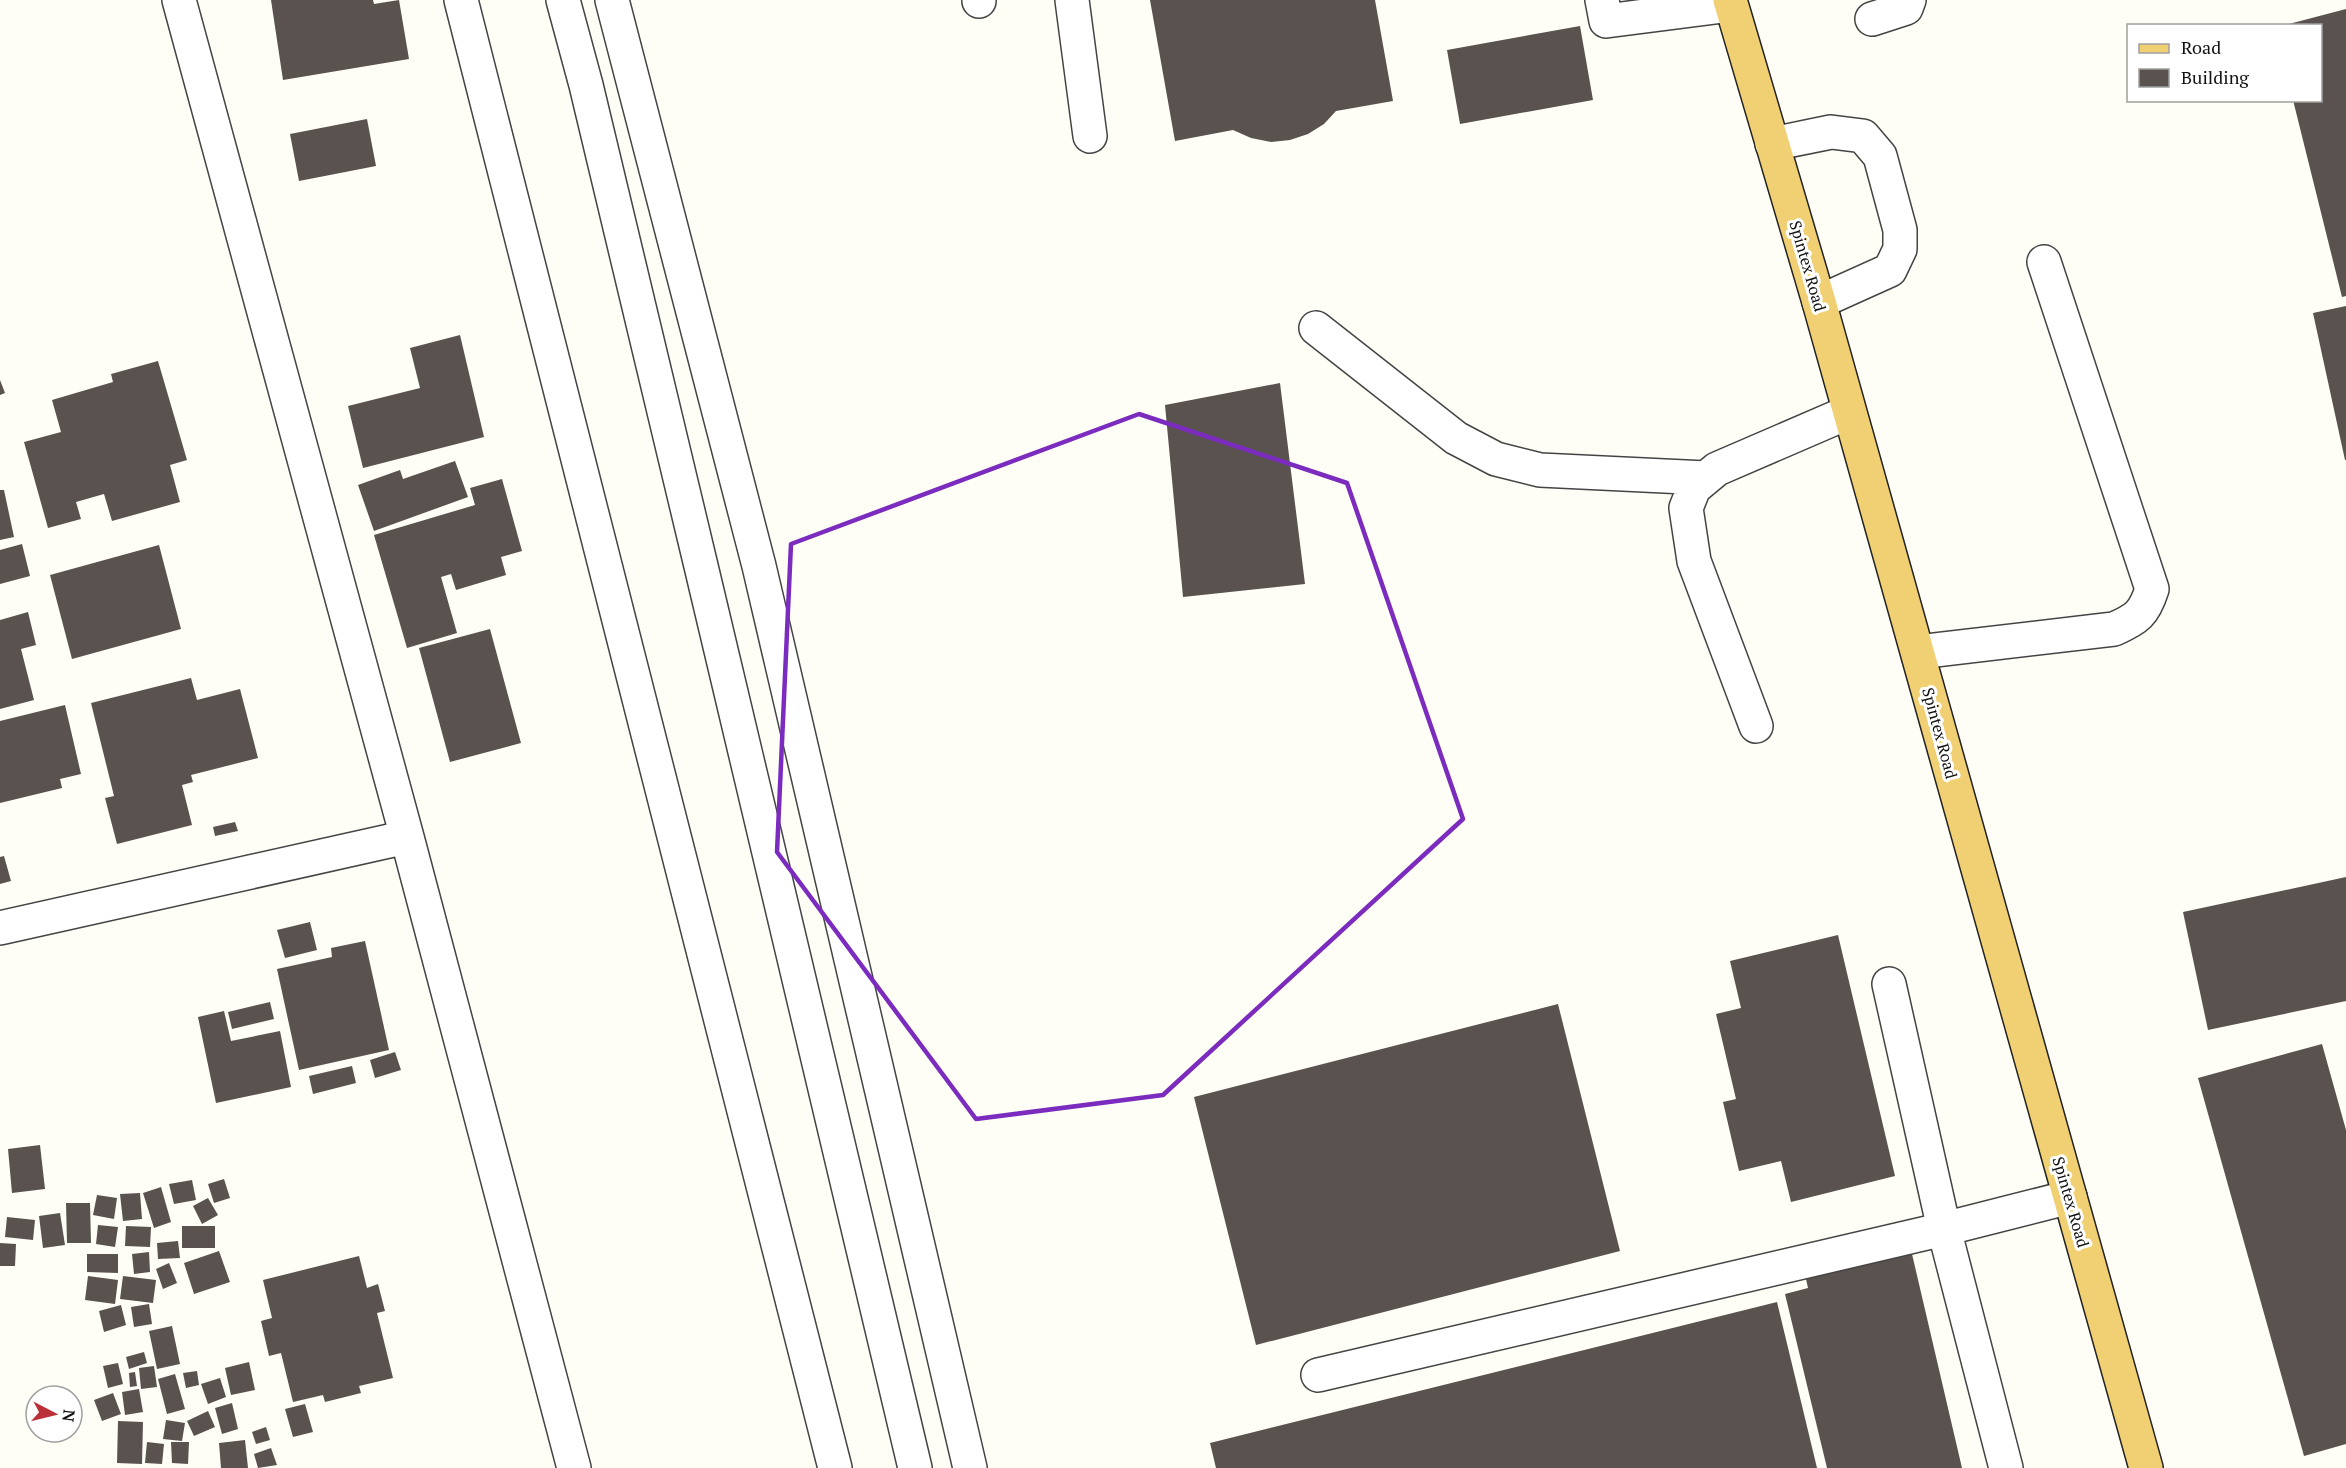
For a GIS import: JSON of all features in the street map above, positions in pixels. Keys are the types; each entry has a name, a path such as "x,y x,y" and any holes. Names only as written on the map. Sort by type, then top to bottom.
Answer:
{"main road":[{"name":"Spintex Road","path":"1731,2 1819,302 2146,1468"}],"street":[{"path":"178,0 407,837 574,1468"},
{"path":"461,0 835,1468"},
{"path":"563,0 589,96 702,566 915,1468"},
{"path":"612,0 759,566 970,1468"},
{"path":"1072,0 1090,136"},
{"path":"1602,0 1606,21 1731,2"},
{"path":"1872,19 1906,8 1909,0"},
{"path":"1772,144 1831,132 1863,136 1880,156 1900,230 1900,249 1890,270 1819,302"},
{"path":"1918,652 2114,629 2135,620 2147,605 2152,589 2044,262"},
{"path":"1316,328 1456,438 1496,459 1540,470 1706,478"},
{"path":"1756,726 1694,561 1686,508 1694,488 1717,469 1849,412"},
{"path":"0,928 407,837"},
{"path":"1889,984 1944,1229 2006,1468"},
{"path":"1318,1375 1944,1229 2070,1197"}],"highlighted area":[{"path":"1139,414 1347,483 1463,819 1163,1095 976,1119 777,852 791,544"}],"building":[{"path":"271,0 373,0 374,4 399,0 409,59 283,80"},
{"path":"1150,0 1375,0 1393,101 1336,111 1324,124 1308,134 1290,140 1271,142 1251,138 1233,130 1175,141"},
{"path":"2346,9 2346,296 2342,297 2293,102 2322,102 2322,24 2289,24"},
{"path":"1580,26 1593,100 1460,124 1447,50"},
{"path":"367,119 376,166 299,181 290,134"},
{"path":"2346,306 2346,460 2345,460 2313,313"},
{"path":"460,335 484,437 363,468 348,406 420,388 410,348"},
{"path":"158,361 187,460 170,465 180,502 112,521 104,494 76,502 81,519 48,528 24,442 61,432 52,400 113,382 111,374"},
{"path":"0,380 5,393 0,395"},
{"path":"1280,383 1305,584 1183,597 1165,405"},
{"path":"455,461 468,497 374,531 358,485 400,470 403,479"},
{"path":"502,479 522,551 501,557 506,575 456,590 451,574 441,577 457,633 407,648 374,535 475,505 470,488"},
{"path":"0,490 4,490 14,537 0,540"},
{"path":"22,544 30,576 0,584 0,550"},
{"path":"159,545 181,629 72,659 50,575"},
{"path":"28,612 36,645 21,649 34,700 0,709 0,620"},
{"path":"490,629 521,743 450,762 419,648"},
{"path":"191,678 197,700 240,689 258,758 191,775 193,782 182,785 192,825 117,844 105,798 114,796 91,703"},
{"path":"65,705 81,774 60,779 62,788 0,803 0,721"},
{"path":"235,822 238,831 215,836 213,827"},
{"path":"4,856 11,881 0,884 0,857"},
{"path":"2346,877 2346,1001 2208,1030 2183,912"},
{"path":"310,922 317,950 285,958 277,930"},
{"path":"1838,935 1895,1176 1791,1202 1781,1161 1739,1171 1723,1102 1736,1099 1716,1014 1741,1008 1730,961"},
{"path":"365,941 389,1050 299,1070 277,969 332,957 331,948"},
{"path":"270,1002 274,1019 232,1029 228,1012"},
{"path":"1558,1004 1620,1251 1256,1345 1194,1097"},
{"path":"224,1011 231,1041 280,1031 291,1087 216,1103 198,1017"},
{"path":"2322,1044 2346,1130 2346,1444 2304,1456 2198,1078"},
{"path":"395,1052 401,1070 375,1078 370,1060"},
{"path":"352,1066 356,1083 313,1094 309,1076"},
{"path":"40,1145 45,1189 12,1193 8,1149"},
{"path":"224,1179 230,1198 214,1203 208,1184"},
{"path":"192,1180 196,1200 174,1204 169,1184"},
{"path":"161,1187 171,1222 154,1228 143,1193"},
{"path":"140,1193 142,1219 123,1221 120,1194"},
{"path":"97,1195 117,1198 114,1219 93,1215"},
{"path":"208,1198 218,1215 202,1224 193,1206"},
{"path":"66,1203 90,1203 91,1243 67,1243"},
{"path":"60,1213 65,1245 43,1248 39,1216"},
{"path":"7,1217 35,1220 33,1240 5,1237"},
{"path":"98,1225 118,1227 115,1247 96,1244"},
{"path":"126,1226 151,1227 150,1247 125,1246"},
{"path":"182,1226 215,1226 215,1248 182,1248"},
{"path":"178,1241 180,1258 158,1259 157,1243"},
{"path":"0,1243 16,1244 15,1266 0,1266"},
{"path":"219,1251 230,1282 194,1294 184,1263"},
{"path":"149,1252 150,1272 134,1274 132,1254"},
{"path":"87,1254 118,1254 118,1273 87,1272"},
{"path":"1912,1254 1962,1468 1827,1468 1785,1294 1808,1288 1806,1279"},
{"path":"359,1256 367,1288 378,1284 385,1311 377,1313 393,1378 359,1386 361,1393 325,1402 323,1395 293,1402 281,1353 269,1356 261,1321 272,1318 263,1280"},
{"path":"169,1263 177,1283 163,1289 156,1269"},
{"path":"88,1276 118,1280 115,1304 85,1300"},
{"path":"123,1276 156,1280 153,1303 120,1299"},
{"path":"1777,1302 1817,1468 1216,1468 1210,1443"},
{"path":"149,1304 152,1324 134,1327 131,1307"},
{"path":"121,1305 126,1325 104,1332 99,1311"},
{"path":"172,1326 180,1364 157,1369 149,1331"},
{"path":"144,1352 147,1363 129,1369 126,1357"},
{"path":"249,1362 255,1390 231,1395 225,1368"},
{"path":"118,1363 123,1384 108,1388 103,1366"},
{"path":"154,1366 157,1387 141,1389 139,1368"},
{"path":"197,1371 199,1385 186,1388 183,1373"},
{"path":"135,1372 137,1386 130,1387 129,1373"},
{"path":"175,1374 185,1409 167,1414 158,1379"},
{"path":"220,1378 226,1397 208,1404 201,1384"},
{"path":"139,1389 143,1412 125,1415 122,1392"},
{"path":"113,1393 121,1414 102,1421 94,1400"},
{"path":"232,1403 238,1429 222,1434 215,1408"},
{"path":"305,1404 313,1432 293,1437 285,1409"},
{"path":"208,1411 215,1427 194,1436 187,1421"},
{"path":"166,1420 185,1423 182,1441 163,1439"},
{"path":"118,1421 143,1422 142,1464 117,1463"},
{"path":"266,1427 270,1440 256,1444 252,1432"},
{"path":"245,1440 248,1468 221,1468 219,1443"},
{"path":"147,1442 164,1444 162,1464 145,1463"},
{"path":"171,1442 189,1442 188,1464 172,1463"},
{"path":"271,1448 277,1465 258,1468 254,1454"}]}
